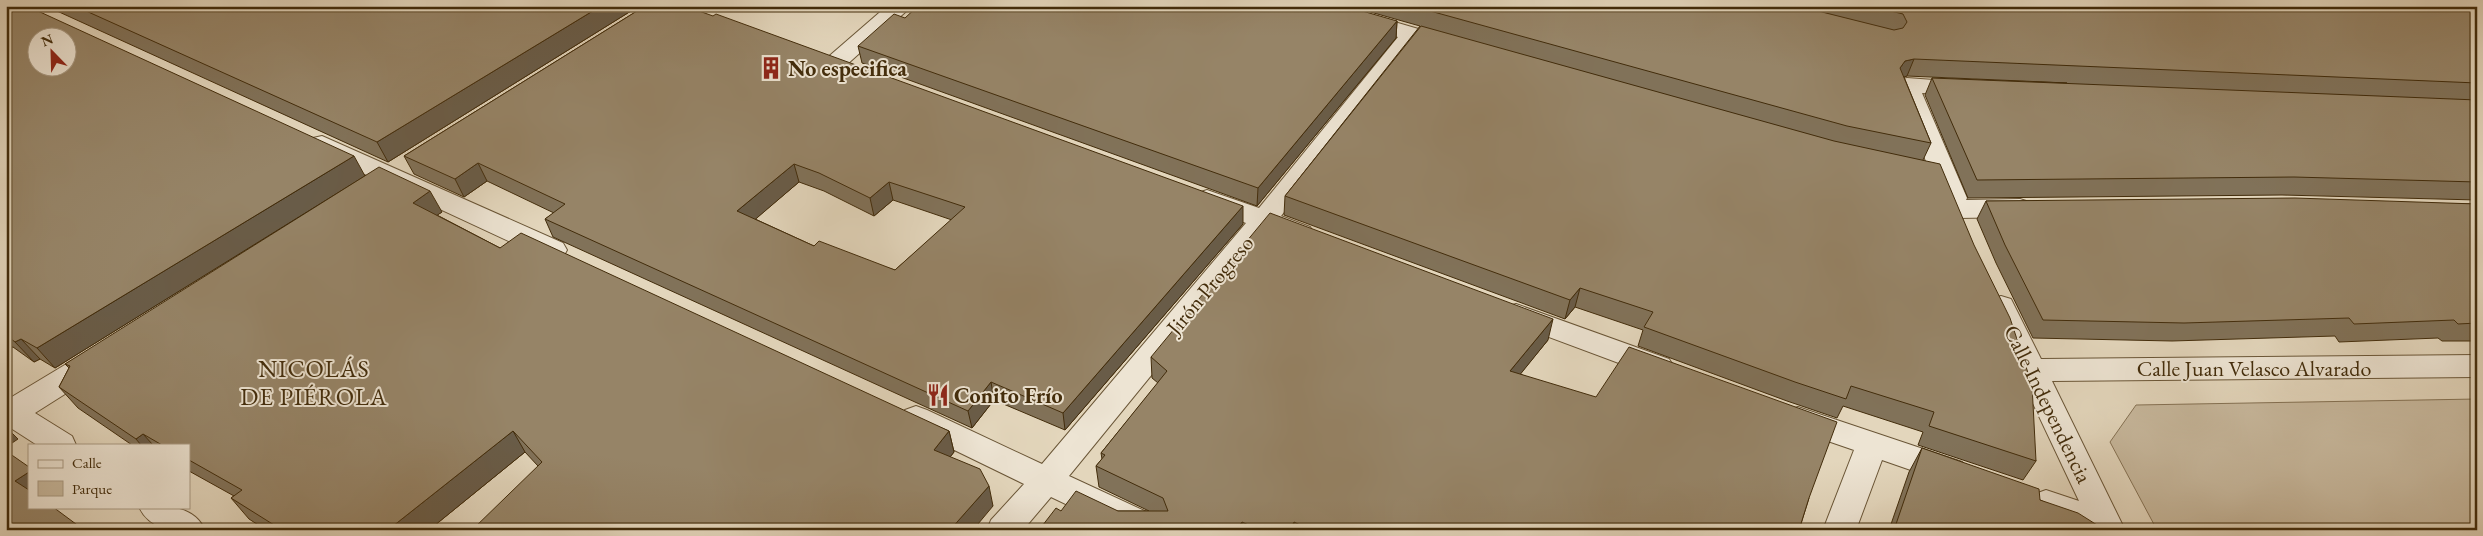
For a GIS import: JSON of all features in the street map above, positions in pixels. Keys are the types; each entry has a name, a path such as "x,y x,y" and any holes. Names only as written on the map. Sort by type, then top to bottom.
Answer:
{"street":[{"path":"835,63 901,6"},
{"path":"1315,6 1470,51"},
{"name":"Jirón Progreso","path":"1003,530 1048,479 1264,220 1412,35"},
{"path":"808,53 863,73"},
{"path":"1970,236 1958,209 1931,172 1907,85 1986,88"},
{"path":"302,135 571,259"},
{"path":"366,192 416,160"},
{"path":"1180,189 1320,240"},
{"path":"1958,209 2046,208"},
{"name":"Calle Independencia","path":"1989,281 2108,527"},
{"path":"1496,306 1682,376"},
{"path":"59,444 9,411 113,349"},
{"name":"Calle Juan Velasco Alvarado","path":"2031,370 2477,366"},
{"path":"895,408 1152,530"},
{"path":"1774,411 1975,479"},
{"path":"1839,530 1872,444"},
{"path":"2022,495 2108,527"},
{"path":"156,508 189,530"}],"green space":[{"path":"2477,399 2477,530 2157,530 2110,442 2136,405"}],"building":[{"path":"6,6 27,6 75,28 28,28 28,78 78,78 78,29 354,156 37,348 21,339 15,342 6,335"},
{"path":"75,6 601,6 377,142"},
{"path":"645,6 685,6 713,16 716,14 1243,206 1063,413 991,382 968,411 545,219 565,204 478,163 455,179 404,156","holes":["794,164 819,173 870,198 889,182 965,207 895,270 819,241 814,246 737,211"]},
{"path":"918,6 1345,6 1397,21 1258,188 858,46 894,14 905,18"},
{"path":"1412,6 1798,6 1894,30 1903,28 1907,22 1903,14 1870,6 2477,6 2477,83 1914,59 1905,61 1900,68 1931,143 1847,126"},
{"path":"1421,26 1834,141 1940,164 1974,245 2010,318 2032,385 2036,461 1929,426 1934,412 1851,386 1846,399 1644,327 1653,312 1580,288 1570,300 1285,196"},
{"path":"1932,78 2477,100 2477,182 2294,177 1977,180"},
{"path":"379,167 430,191 413,203 500,248 521,233 949,431 934,450 980,469 989,486 950,530 472,530 542,462 513,431 388,530 282,530 231,498 242,490 190,461 190,444 160,444 143,434 136,439 59,387 70,366 65,364"},
{"path":"2295,198 2477,204 2477,323 2458,324 2454,320 2354,324 2349,318 2184,323 2043,320 2005,245 1986,201"},
{"path":"1270,213 1553,319 1510,371 1596,397 1629,347 1837,422 1799,530 1310,530 1294,522 1290,530 1259,530 1242,522 1236,530 1039,530 1056,508 1061,511 1076,491 1118,511 1168,511 1163,498 1096,466 1105,455 1101,453 1167,371 1151,357"},
{"path":"1922,448 2039,489 2040,500 2078,513 2105,530 1894,530"},
{"path":"6,451 28,466 28,473 15,481 28,489 28,508 54,508 84,530 6,530"}],"place":[{"name":"No especifica","path":"771,68"},
{"name":"Conito Frío","path":"938,395"}],"district":[{"name":"NICOLÁS DE PIÉROLA","path":"314,382"}]}
